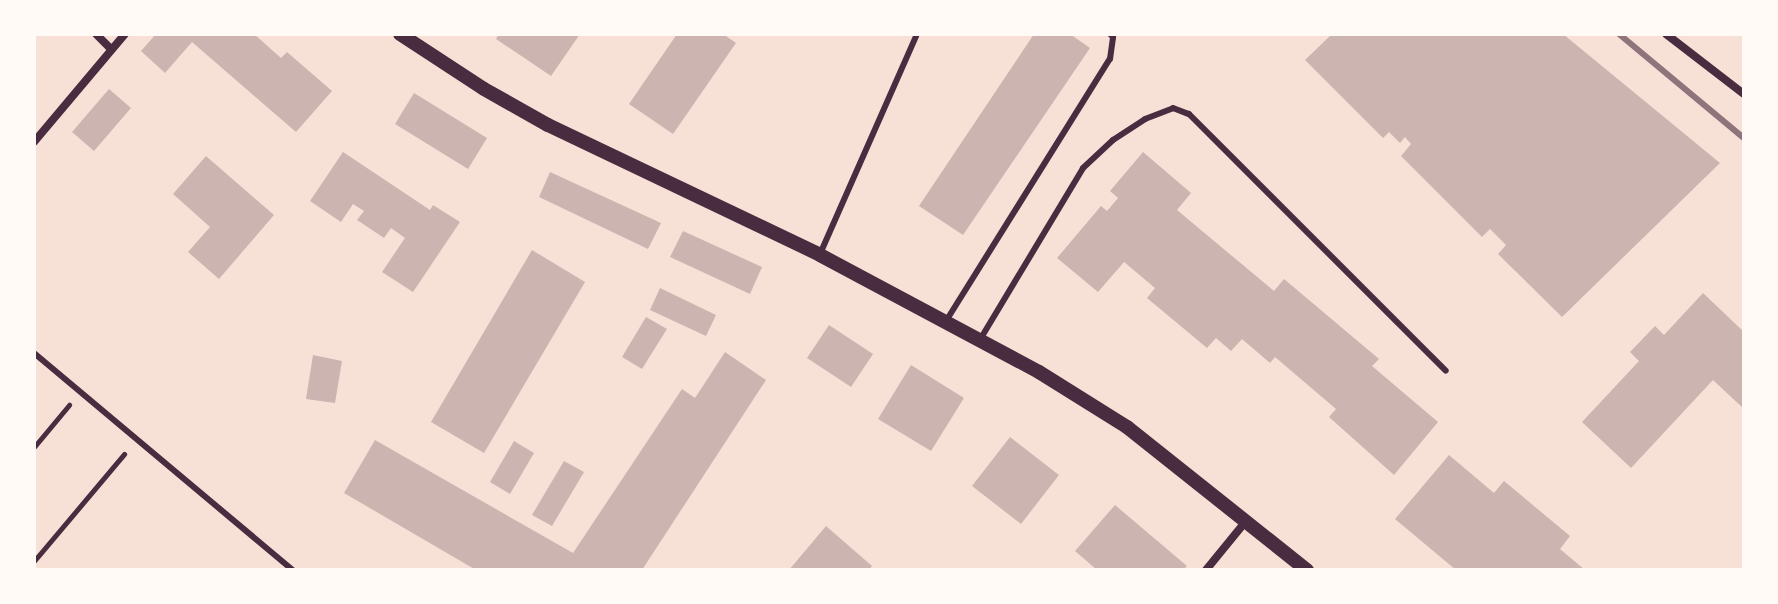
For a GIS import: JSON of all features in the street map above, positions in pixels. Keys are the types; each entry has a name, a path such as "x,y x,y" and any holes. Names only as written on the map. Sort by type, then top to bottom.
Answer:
{"street":[{"path":"96,34 111,49"},
{"path":"34,142 125,34"},
{"path":"400,34 537,120 820,255 981,339 1127,427 1307,570"},
{"path":"1666,34 1744,94"},
{"path":"1206,570 1247,520"}],"lane":[{"path":"820,255 917,34"},
{"path":"946,321 1110,59 1113,37 1110,34"},
{"path":"981,339 1083,168 1113,140 1145,119 1173,108 1189,114 1446,371"},
{"path":"34,353 293,570"}],"path":[{"path":"35,443 80,392"},
{"path":"34,561 136,440"}],"building":[{"path":"156,34 254,34 281,58 287,52 332,91 296,132 192,42 165,73 141,51"},
{"path":"499,34 580,34 551,76 496,39"},
{"path":"677,34 723,34 736,43 673,134 629,104"},
{"path":"1034,34 1070,34 1090,48 963,235 919,206"},
{"path":"1332,34 1563,34 1720,163 1562,317 1498,254 1506,245 1490,229 1482,237 1401,156 1411,144 1405,137 1400,143 1389,132 1383,138 1305,60"},
{"path":"109,89 131,108 94,151 72,132"},
{"path":"414,93 487,138 468,169 395,124"},
{"path":"343,152 430,210 433,205 460,222 413,292 382,272 405,238 391,228 384,238 357,220 364,211 353,204 341,222 310,201"},
{"path":"1143,152 1191,193 1177,210 1274,291 1284,279 1379,359 1372,366 1438,422 1394,475 1329,417 1336,409 1275,357 1270,363 1242,339 1231,351 1216,338 1207,348 1147,298 1155,288 1124,262 1098,292 1057,258 1101,206 1107,211 1118,198 1110,191"},
{"path":"206,156 274,215 219,279 188,252 210,227 173,194"},
{"path":"550,172 661,223 648,249 539,197"},
{"path":"683,231 762,267 750,294 670,257"},
{"path":"532,250 585,282 484,453 431,422"},
{"path":"660,288 716,315 706,336 650,310"},
{"path":"1703,293 1744,332 1744,409 1713,380 1631,468 1582,422 1639,361 1630,352 1655,326 1664,335"},
{"path":"646,317 667,329 642,369 622,357"},
{"path":"829,325 873,354 851,387 807,358"},
{"path":"725,352 766,380 642,570 476,570 344,493 375,440 573,553 682,389 695,398"},
{"path":"313,355 342,361 335,403 306,399"},
{"path":"911,365 964,398 931,451 878,419"},
{"path":"1010,437 1059,475 1021,524 972,486"},
{"path":"514,441 534,453 510,494 490,482"},
{"path":"1449,455 1494,493 1504,481 1570,536 1560,549 1585,570 1456,570 1395,519"},
{"path":"564,461 584,472 552,526 532,515"},
{"path":"1115,505 1187,566 1183,570 1097,570 1075,551"},
{"path":"826,526 872,566 869,570 789,570"}],"railway":[{"path":"1619,34 1744,138"}]}
